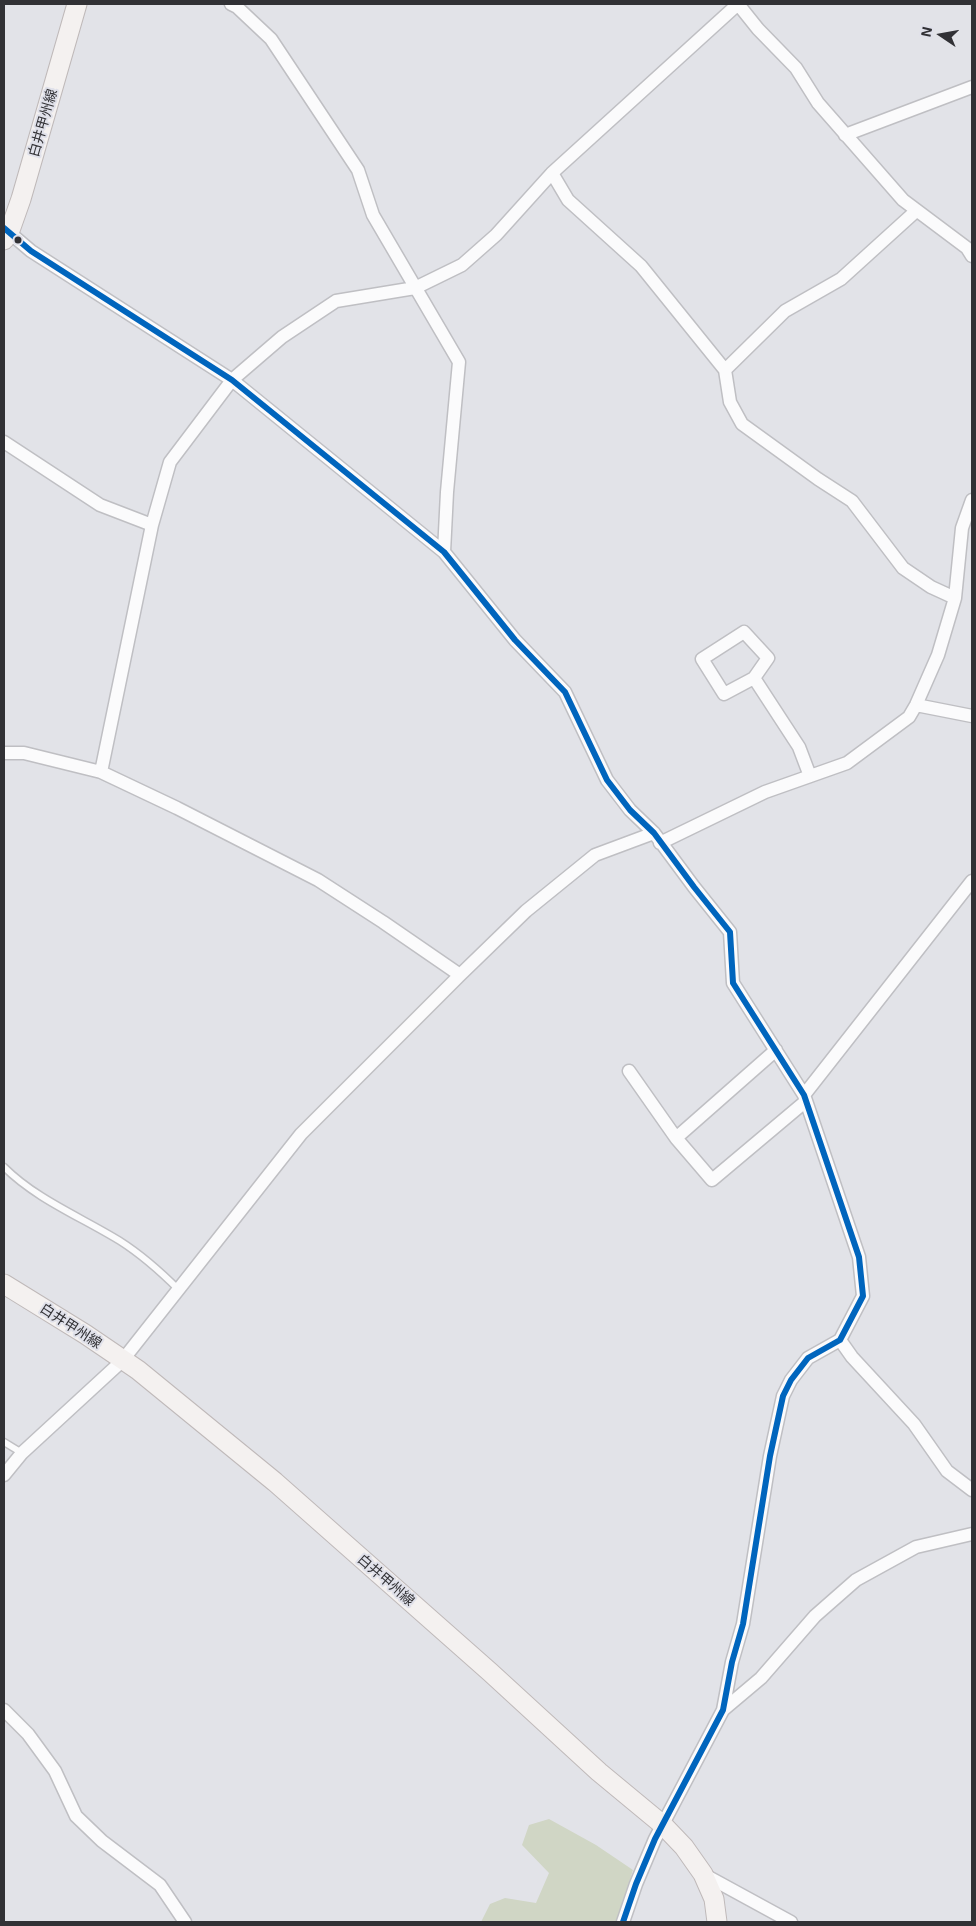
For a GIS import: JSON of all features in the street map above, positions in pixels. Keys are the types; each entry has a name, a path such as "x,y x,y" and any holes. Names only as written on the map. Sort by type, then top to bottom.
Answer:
{"main road":[{"name":"白井甲州線","path":"6,233 39,138 77,4"},
{"name":"白井甲州線","path":"4,1284 85,1334 122,1361 138,1370 276,1482 490,1672 599,1772 663,1825 684,1847 703,1874 714,1899 717,1922"}],"street":[{"path":"231,4 238,7 271,39 358,170 373,215 459,362 447,492 444,552"},
{"path":"101,772 152,525 170,462 232,380 282,337 336,301 415,288 462,265 496,235 552,173 738,4 758,29 796,68 818,103 903,200 916,212 967,248 972,256"},
{"path":"845,135 972,87"},
{"path":"552,173 568,200 641,266 725,370 730,402 742,424 852,502 903,568 930,587 954,598"},
{"path":"725,370 785,311 841,279 916,212"},
{"path":"6,233 232,380 444,552 515,640 565,692 607,780 630,810 657,838 730,932 733,983 805,1098 843,1205 859,1257 863,1296 840,1340 808,1358 791,1380 783,1396 770,1456 743,1624 732,1662 723,1710 655,1839 636,1884 624,1922"},
{"path":"4,442 100,505 152,525"},
{"path":"4,1475 22,1453 122,1361 301,1134 526,911 594,855 657,838 764,792 847,764 909,716 916,705 938,655 954,598 962,528 972,500"},
{"path":"744,632 768,658 754,678 724,694 702,659 744,632"},
{"path":"754,678 799,747 810,776"},
{"path":"916,705 972,716"},
{"path":"4,753 24,753 101,772 177,808 318,880 460,975"},
{"path":"629,1071 676,1138 712,1180 805,1098 972,881"},
{"path":"676,1138 776,1050"},
{"path":"840,1340 852,1357 914,1424 947,1471 972,1490"},
{"path":"723,1710 761,1678 815,1616 856,1580 916,1547 972,1534"},
{"path":"4,1710 28,1734 54,1771 76,1816 102,1841 160,1885 185,1922"},
{"path":"703,1874 791,1922"}],"lane":[{"path":"4,1167 18,1182 121,1242 154,1265 179,1290"},
{"path":"4,1442 22,1453"}],"green space":[{"path":"549,1819 596,1845 633,1870 616,1922 481,1922 490,1904 505,1898 536,1903 549,1873 522,1845 529,1825"}],"transit line":[{"path":"4,228 31,251 232,380 444,552 515,640 565,692 607,780 630,810 654,833 730,932 733,983 804,1095 859,1257 863,1296 840,1340 808,1358 791,1380 783,1396 770,1456 743,1624 732,1662 723,1710 655,1839 636,1884 623,1922"}]}
